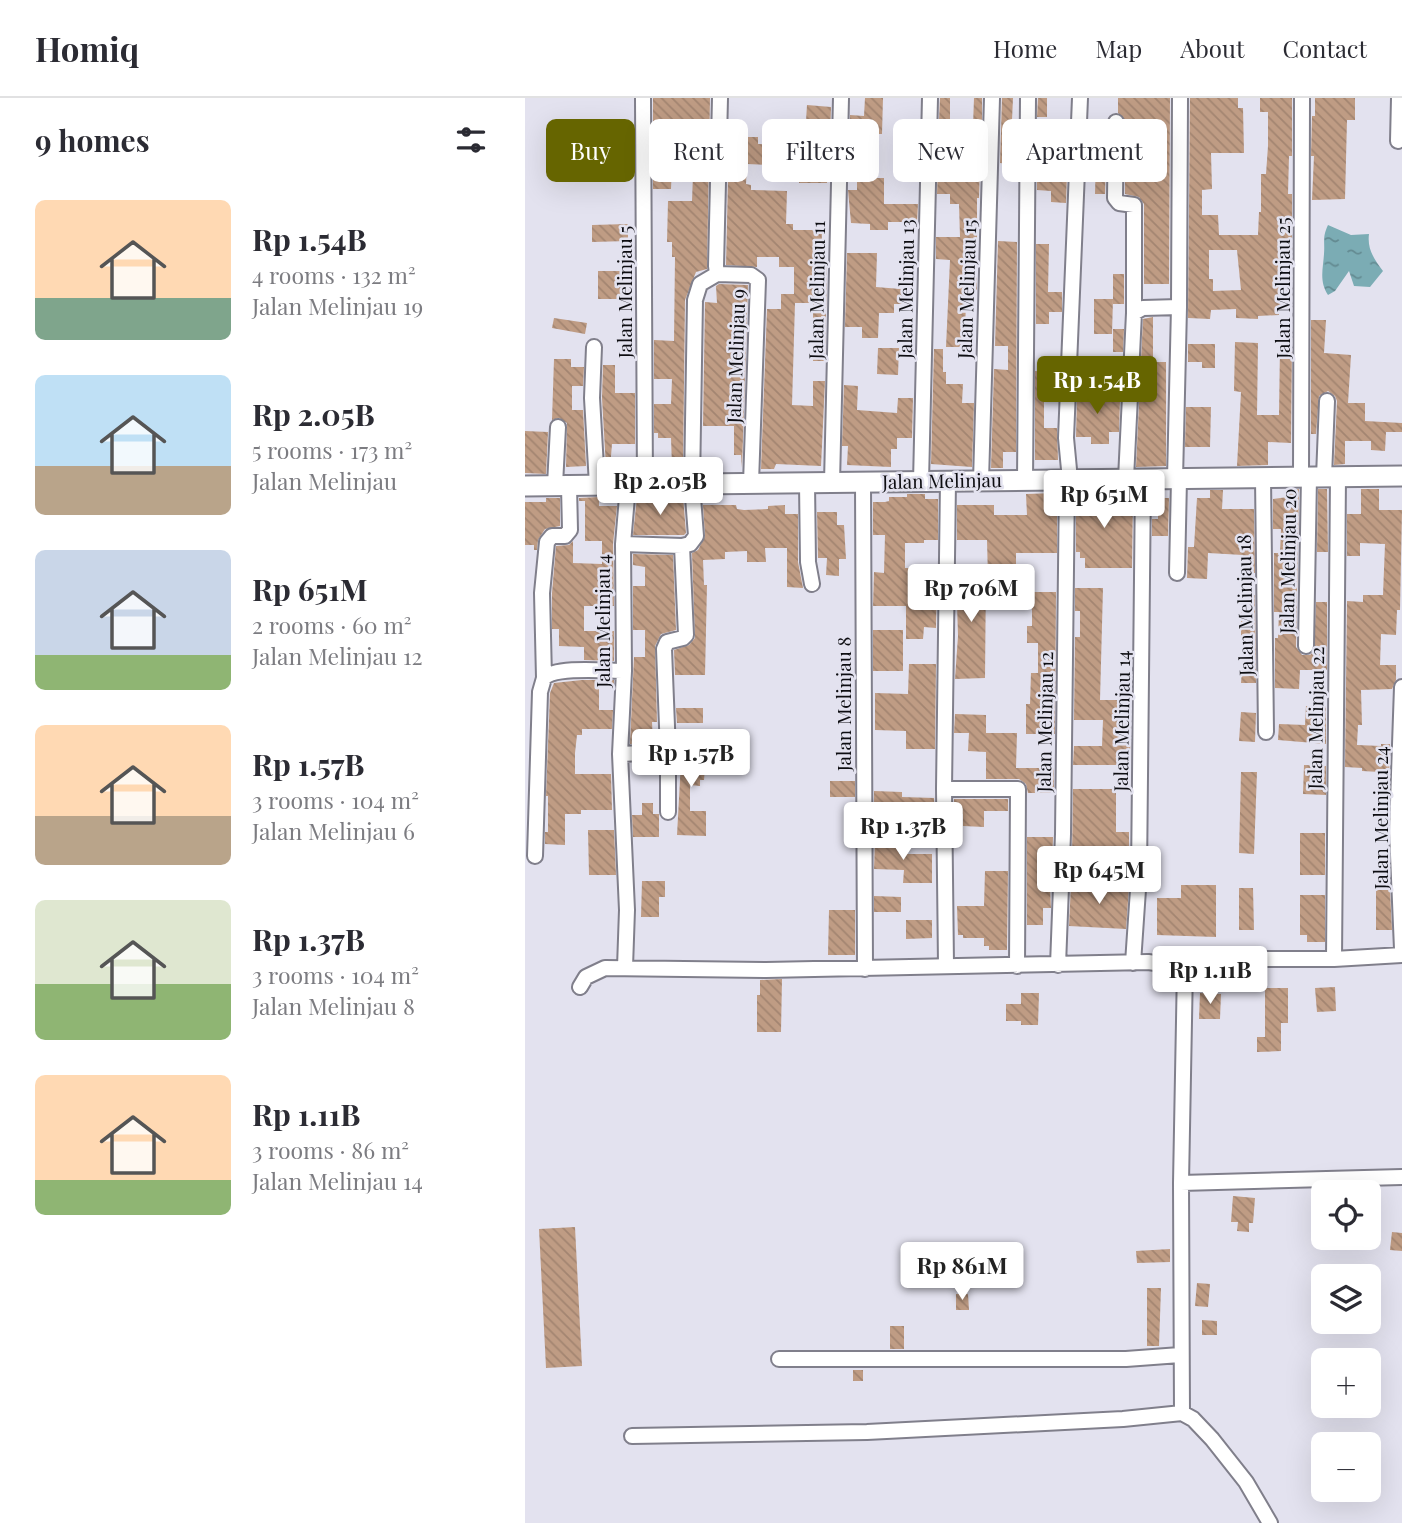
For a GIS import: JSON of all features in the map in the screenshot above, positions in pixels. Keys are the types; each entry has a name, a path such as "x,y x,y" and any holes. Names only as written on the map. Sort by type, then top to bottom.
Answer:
{"street":[{"name":"Jalan Melinjau 5","path":"636,485 643,98"},
{"name":"Jalan Melinjau 9","path":"720,98 717,274 751,275 758,280 751,484"},
{"name":"Jalan Melinjau 11","path":"832,483 841,98"},
{"name":"Jalan Melinjau 13","path":"921,482 930,98"},
{"name":"Jalan Melinjau 15","path":"981,481 992,98"},
{"path":"1025,481 1028,98"},
{"name":"Jalan Melinjau 12","path":"1058,965 1063,834 1068,480 1066,438 1080,98"},
{"path":"1177,573 1180,98"},
{"name":"Jalan Melinjau 25","path":"1302,98 1318,477"},
{"path":"1398,141 1399,98"},
{"name":"Jalan Melinjau 14","path":"1115,182 1115,198 1119,203 1134,205 1139,875 1133,963"},
{"path":"623,544 682,546 691,544 696,536 692,484 695,300 701,284 717,274"},
{"path":"1134,313 1143,308 1179,307"},
{"path":"594,347 591,398 597,485"},
{"path":"1318,477 1328,401"},
{"path":"535,856 540,692 544,678 542,593 547,542 552,536 565,536 570,530 562,485 558,427"},
{"name":"Jalan Melinjau","path":"525,485 1402,476"},
{"name":"Jalan Melinjau 20","path":"1306,646 1318,477"},
{"name":"Jalan Melinjau 22","path":"1318,477 1334,959"},
{"name":"Jalan Melinjau 18","path":"1263,478 1266,733"},
{"path":"946,965 944,789 948,481"},
{"name":"Jalan Melinjau 8","path":"863,482 865,969"},
{"path":"807,483 808,562 812,584"},
{"name":"Jalan Melinjau 4","path":"625,967 627,910 620,754 624,671 623,544 636,485"},
{"path":"668,812 664,649 667,642 686,635 682,546"},
{"path":"544,678 547,674 559,671 624,671"},
{"name":"Jalan Melinjau 24","path":"1402,687 1397,831 1402,949"},
{"path":"620,754 668,752"},
{"path":"944,789 1018,789 1017,967"},
{"path":"580,987 586,977 596,971 625,967 766,970 946,965 1017,967 1148,962 1185,967 1265,959 1402,955"},
{"path":"1182,1413 1181,1183 1185,967"},
{"path":"1181,1183 1402,1177"},
{"path":"779,1359 1126,1359 1180,1354"},
{"path":"632,1436 867,1432 1123,1419 1182,1413 1193,1419 1212,1439 1246,1482 1270,1523"}],"water":[{"path":"1328,225 1351,235 1369,234 1372,254 1383,271 1370,287 1354,286 1349,271 1335,291 1328,295 1322,275 1324,236"}],"building":[{"path":"653,98 710,98 710,119 653,119"},
{"path":"865,98 883,98 882,134 879,134 879,119 850,119 850,115 864,116"},
{"path":"940,98 950,98 950,119 939,119"},
{"path":"974,98 982,98 982,119 973,119"},
{"path":"1002,98 1013,98 1012,119 1002,119 1000,163"},
{"path":"1038,98 1047,98 1047,117 1037,117"},
{"path":"1118,98 1170,98 1169,284 1144,284 1144,204 1139,197 1125,194 1125,182 1167,182 1167,119 1124,119 1118,113"},
{"path":"1190,98 1238,98 1238,108 1243,108 1244,153 1211,153 1212,189 1202,190 1202,215 1218,215 1219,235 1258,235 1261,174 1266,174 1268,146 1268,112 1260,112 1260,98 1292,98 1292,156 1289,156 1288,194 1292,194 1292,307 1278,308 1279,315 1258,316 1258,319 1236,318 1236,309 1211,310 1210,319 1188,318","holes":["1209,250 1237,250 1241,290 1213,291 1213,279 1209,279"]},
{"path":"1315,98 1355,98 1355,120 1347,120 1345,199 1312,200 1312,116 1315,116"},
{"path":"807,105 831,107 831,119 806,119"},
{"path":"748,137 758,137 758,144 762,144 762,165 748,164"},
{"path":"879,178 884,178 884,204 918,204 917,222 888,222 888,230 870,230 870,224 851,223 848,190 857,190 857,182 879,182"},
{"path":"653,182 671,182 671,189 653,189"},
{"path":"693,182 709,182 707,269 696,272 685,300 683,466 672,466 671,438 658,438 658,433 654,433 654,404 671,404 672,379 654,379 654,340 674,341 675,257 672,257 672,242 667,242 668,201 692,201"},
{"path":"728,182 746,182 751,185 751,190 787,191 786,224 793,224 793,230 822,230 821,264 827,264 825,361 813,361 813,303 795,303 792,405 813,406 813,381 825,381 821,466 776,464 774,469 761,469 767,309 781,309 781,294 794,294 794,267 779,267 779,257 757,257 757,267 726,265"},
{"path":"937,182 980,182 977,198 977,290 966,290 965,347 946,347 950,260 936,259 936,237 960,237 959,204 950,204 950,194 937,194"},
{"path":"1037,182 1067,182 1066,203 1051,202 1051,191 1037,190"},
{"path":"1095,182 1105,182 1105,194 1095,194"},
{"path":"628,224 628,241 592,242 592,225"},
{"path":"998,241 1017,242 1016,452 1003,452 1003,468 991,468 994,369 1008,370 1008,346 995,346"},
{"path":"1036,244 1049,244 1048,292 1062,292 1062,312 1049,312 1049,324 1036,324"},
{"path":"847,253 877,253 876,287 913,290 913,304 894,304 894,313 879,313 878,338 862,338 862,327 845,327"},
{"path":"598,271 624,271 624,283 632,283 633,299 598,299"},
{"path":"1113,274 1124,274 1124,304 1113,304"},
{"path":"748,285 742,468 741,455 734,455 734,426 703,426 705,302 717,303 716,286"},
{"path":"1094,299 1113,299 1112,334 1094,334"},
{"path":"1153,317 1153,362 1166,362 1166,466 1136,467 1143,319"},
{"path":"554,318 587,323 585,334 552,328"},
{"path":"1311,320 1326,320 1324,353 1351,355 1348,403 1365,403 1365,421 1402,423 1402,432 1386,432 1385,451 1371,450 1371,441 1345,441 1345,464 1334,465 1337,401 1328,391 1319,396 1316,434 1311,434"},
{"path":"1113,329 1124,329 1123,352 1113,352"},
{"path":"1235,342 1258,343 1257,415 1279,415 1280,345 1292,345 1291,443 1268,442 1268,465 1237,466 1241,392 1234,391"},
{"path":"1188,344 1215,344 1215,368 1202,368 1202,362 1188,362"},
{"path":"878,348 899,348 898,375 877,374"},
{"path":"934,349 943,349 946,384 963,384 962,403 974,403 972,467 931,464"},
{"path":"554,359 571,359 571,367 584,367 583,386 572,386 572,410 583,410 586,466 566,467 567,423 559,418 552,420"},
{"path":"1047,364 1059,364 1058,394 1044,394 1044,428 1057,428 1058,460 1035,460 1035,371 1047,372"},
{"path":"603,365 615,365 615,393 635,393 635,444 612,444 610,468 606,467"},
{"path":"844,385 858,386 857,410 897,413 898,398 913,398 912,438 897,438 897,449 891,449 891,467 847,465 848,446 842,446"},
{"path":"1091,388 1109,389 1109,400 1120,400 1119,432 1109,432 1109,444 1091,444 1091,437 1076,437 1077,395 1091,396"},
{"path":"1186,407 1211,407 1210,447 1185,447"},
{"path":"525,431 548,432 546,474 525,473"},
{"path":"1299,489 1296,647 1302,655 1310,655 1314,651 1316,602 1327,602 1327,670 1300,670 1299,689 1275,688 1275,638 1278,638 1279,612 1274,612 1274,553 1280,553 1281,529 1273,529 1273,499 1288,497 1288,490"},
{"path":"1318,489 1327,489 1328,552 1317,552"},
{"path":"1361,489 1379,489 1379,510 1402,510 1400,610 1397,610 1396,635 1381,634 1380,665 1396,665 1396,680 1392,689 1361,690 1362,725 1358,725 1357,745 1390,744 1389,777 1380,777 1380,772 1345,767 1347,601 1363,602 1363,595 1383,595 1385,544 1360,543 1360,556 1347,556 1347,514 1361,514"},
{"path":"1210,490 1223,490 1222,509 1254,509 1255,573 1242,573 1243,555 1208,553 1207,579 1187,578 1188,547 1194,547 1197,498 1210,498"},
{"path":"1076,492 1107,492 1107,497 1133,497 1132,568 1085,568 1085,558 1080,558 1080,552 1076,552"},
{"path":"1057,493 1057,553 1016,553 1016,579 988,579 987,540 957,540 957,505 994,505 994,515 1027,515 1026,494"},
{"path":"907,494 925,494 925,499 938,499 938,540 905,543 905,568 937,568 936,628 924,627 923,639 906,639 906,606 873,606 874,572 884,573 885,535 873,535 873,502 889,501 889,497 907,497"},
{"path":"683,496 684,535 633,535 637,497 643,497 643,500 678,500 678,497"},
{"path":"599,497 599,506 617,506 613,544 614,606 584,606 584,631 614,631 614,661 584,660 584,647 559,646 559,629 552,629 556,546 569,545 573,541 573,563 602,564 602,541 585,541 585,501 579,501 579,498"},
{"path":"546,498 560,498 560,526 545,529 538,540 537,550 534,550 534,545 525,545 525,502 546,502"},
{"path":"1158,498 1169,498 1168,536 1152,536 1152,519 1158,519"},
{"path":"703,505 736,505 737,509 744,510 785,505 785,514 798,514 798,562 803,588 787,587 787,548 765,548 766,562 747,562 747,551 725,552 725,559 703,560 704,585 707,585 705,675 675,675 674,650 689,645 695,638 692,553 698,550 705,536"},
{"path":"817,512 837,512 837,525 844,525 846,559 839,559 839,576 826,575 827,558 818,558"},
{"path":"633,554 673,555 676,630 661,634 655,646 657,722 652,722 653,743 630,744 634,657 645,657 645,630 633,630 633,586 645,586 645,567 633,565"},
{"path":"956,569 986,570 985,678 955,679 958,636"},
{"path":"1075,588 1103,588 1100,700 1131,700 1130,765 1073,765 1074,746 1102,746 1103,720 1074,720 1075,637 1080,637 1080,611 1075,611"},
{"path":"1032,592 1056,592 1055,734 1026,734 1026,704 1030,704 1031,673 1038,673 1038,643 1027,643 1027,626 1032,626"},
{"path":"1255,595 1256,683 1241,683 1244,636 1241,636 1241,596"},
{"path":"873,630 903,630 903,671 873,671"},
{"path":"909,664 936,664 935,749 906,749 906,731 875,730 875,693 908,694"},
{"path":"614,680 614,686 599,685 599,710 613,710 612,729 582,729 582,735 577,735 575,753 575,774 611,774 612,810 581,810 581,814 565,814 565,845 545,844 545,832 548,832 546,796 550,693 554,683"},
{"path":"1306,706 1326,706 1326,744 1278,740 1279,724 1305,725"},
{"path":"676,708 703,708 703,723 677,723"},
{"path":"1241,712 1256,713 1255,742 1239,741"},
{"path":"955,714 986,715 986,733 1017,733 1016,768 1054,768 1054,793 1028,793 1026,784 1019,779 986,779 986,752 968,751 969,733 954,733"},
{"path":"679,744 707,744 704,780 700,780 700,786 690,785 690,811 706,811 706,836 677,835 681,762"},
{"path":"658,762 658,769 638,769 638,763"},
{"path":"1304,765 1326,766 1326,795 1303,794"},
{"path":"1241,772 1257,772 1254,854 1239,853"},
{"path":"830,781 855,781 855,797 830,797"},
{"path":"1073,789 1116,789 1116,832 1129,832 1129,866 1089,867 1089,858 1072,858"},
{"path":"874,791 902,792 902,797 934,798 935,820 903,819 903,810 874,809"},
{"path":"954,799 1008,799 1008,811 984,811 984,827 963,826 963,814 954,814"},
{"path":"642,803 653,803 653,814 659,814 659,837 633,837 632,815 642,815"},
{"path":"1380,805 1388,805 1387,828 1379,828"},
{"path":"588,830 614,830 616,875 589,875"},
{"path":"1300,833 1325,833 1325,875 1300,875"},
{"path":"1027,837 1053,837 1052,867 1049,867 1051,908 1043,908 1043,925 1027,925"},
{"path":"875,840 899,840 899,854 932,854 932,883 903,883 904,870 874,869"},
{"path":"985,871 1008,871 1007,950 989,950 989,946 984,946 984,938 963,938 963,935 958,935 957,906 984,906"},
{"path":"642,881 665,881 665,897 659,897 659,917 641,917"},
{"path":"1071,884 1129,887 1126,929 1069,926"},
{"path":"1181,885 1216,885 1216,937 1157,935 1157,898 1181,898"},
{"path":"1239,888 1253,888 1254,930 1239,930"},
{"path":"1376,890 1390,890 1392,930 1376,930"},
{"path":"1300,895 1325,895 1325,942 1307,942 1307,935 1300,935"},
{"path":"874,896 901,897 901,912 874,912"},
{"path":"829,910 855,910 855,955 828,955"},
{"path":"906,920 932,920 932,938 906,939"},
{"path":"782,979 781,1032 757,1032 757,995 760,995 760,980"},
{"path":"1335,987 1336,1011 1317,1012 1315,988"},
{"path":"1265,988 1288,988 1288,1023 1281,1023 1281,1051 1257,1052 1257,1037 1265,1037"},
{"path":"1021,993 1039,993 1038,1025 1021,1025 1021,1021 1006,1021 1006,1004 1021,1004"},
{"path":"1200,993 1221,994 1220,1019 1199,1019"},
{"path":"1233,1196 1255,1198 1253,1223 1249,1223 1249,1232 1237,1231 1238,1222 1231,1222"},
{"path":"575,1227 582,1366 546,1368 539,1229"},
{"path":"1392,1232 1402,1233 1402,1251 1390,1250"},
{"path":"1170,1249 1170,1262 1137,1263 1136,1251"},
{"path":"1197,1283 1210,1284 1208,1307 1195,1306"},
{"path":"1147,1288 1161,1288 1159,1346 1147,1346"},
{"path":"956,1294 968,1294 969,1310 956,1310"},
{"path":"1202,1320 1217,1321 1217,1335 1202,1335"},
{"path":"890,1326 904,1326 904,1349 890,1349"},
{"path":"853,1370 863,1370 863,1381 853,1381"}]}
